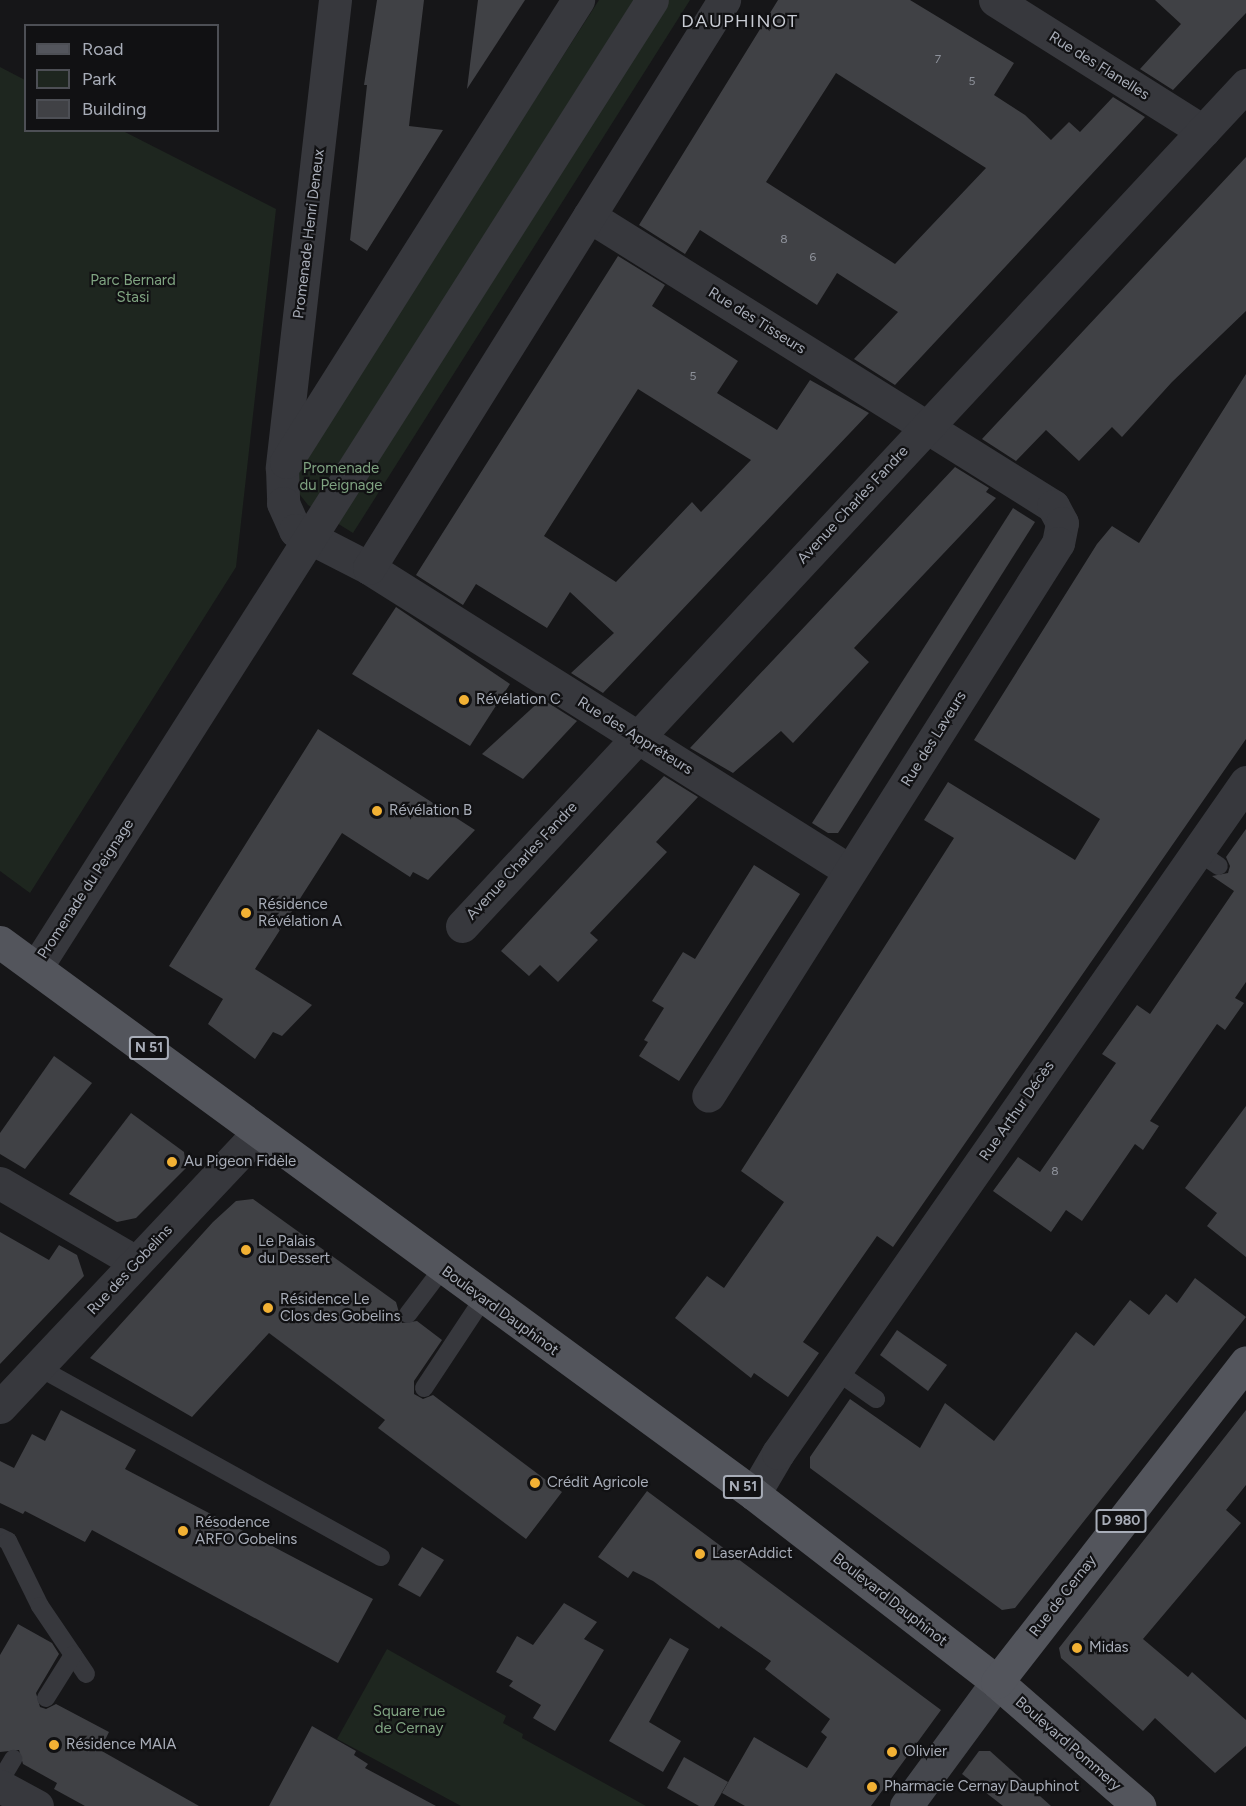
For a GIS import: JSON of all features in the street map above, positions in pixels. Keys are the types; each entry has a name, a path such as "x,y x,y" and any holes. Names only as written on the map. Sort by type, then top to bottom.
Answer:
{"main road":[{"name":"Boulevard Dauphinot","path":"0,942 37,966 442,1269 754,1494 997,1683"},
{"name":"Rue de Cernay","path":"906,1806 997,1683 1246,1362"},
{"name":"Boulevard Pommery","path":"997,1683 1139,1806"}],"street":[{"name":"Promenade Henri Deneux","path":"282,468 335,0"},
{"path":"303,534 283,503 282,468 578,0"},
{"name":"Promenade du Peignage","path":"37,966 303,534 652,0"},
{"path":"369,568 724,0"},
{"name":"Rue des Flanelles","path":"994,0 1203,131"},
{"name":"Avenue Charles Fandre","path":"462,926 924,427 1246,85"},
{"name":"Rue des Tisseurs","path":"589,216 924,427"},
{"name":"Rue des Laveurs","path":"708,1096 1058,543 1062,523 1053,506 924,427"},
{"name":"Rue des Appréteurs","path":"303,534 369,568 850,871"},
{"name":"Rue Arthur Décès","path":"754,1494 836,1371 1208,859 1246,782"},
{"name":"Rue des Gobelins","path":"0,1407 259,1132"},
{"path":"0,1183 136,1262"},
{"path":"4,1775 37,1806"}],"lane":[{"path":"408,1314 442,1269"},
{"path":"424,1388 483,1299"},
{"path":"38,1367 381,1557"},
{"path":"836,1371 876,1399"},
{"path":"0,1537 8,1541 40,1606 86,1674"},
{"path":"46,1698 73,1655"}],"green space":[{"name":"Promenade du Peignage","path":"599,0 690,0 353,533 308,505 297,491 295,472"},
{"name":"Parc Bernard Stasi","path":"0,67 24,79 24,132 125,132 276,209 236,567 30,893 0,871"},
{"name":"Square rue de Cernay","path":"387,1649 506,1716 503,1723 523,1734 522,1738 646,1806 461,1806 337,1739"}],"building":[{"path":"377,0 424,0 409,126 443,130 367,251 350,240 367,85 364,85"},
{"path":"478,0 525,0 467,89"},
{"path":"778,0 910,0 1014,63 994,95 1025,115 1051,140 1069,122 1080,132 1113,97 1145,117 895,385 854,359 898,312 837,273 817,305 700,230 685,254 639,225","holes":["836,73 986,168 895,264 766,182"]},
{"path":"1155,0 1246,0 1246,13 1173,90 1140,69 1181,24"},
{"path":"1246,157 1246,311 1172,382 1122,437 1112,427 1079,461 1046,430 1016,461 982,439"},
{"path":"618,256 665,285 652,306 738,361 717,393 777,430 810,380 869,413 603,693 571,673 614,633 570,592 547,628 476,584 463,605 416,575","holes":["638,389 751,460 701,512 692,502 616,582 544,536"]},
{"path":"1246,374 1246,739 893,1247 877,1236 803,1342 819,1353 788,1397 754,1373 751,1378 675,1318 707,1276 724,1288 784,1202 741,1171 954,838 924,820 948,782 1075,860 1100,819 974,740 1097,544 1112,526 1139,543"},
{"path":"955,467 989,488 986,492 996,498 854,648 869,662 793,743 781,731 733,773 690,748"},
{"path":"1013,508 1035,522 842,827 838,833 828,833 812,823"},
{"name":"Révélation C","path":"396,607 510,684 470,746 352,674"},
{"path":"542,699 577,721 523,779 482,754"},
{"path":"318,729 475,830 428,880 413,872 410,877 342,833 255,969 312,1005 282,1036 273,1032 255,1059 208,1024 223,999 169,966"},
{"path":"664,776 698,797 656,842 667,852 590,933 598,940 558,982 540,965 529,976 501,951"},
{"path":"1246,829 1246,982 1235,998 1244,1003 1225,1030 1217,1024 1150,1121 1159,1126 1143,1150 1135,1144 1082,1221 1066,1210 1051,1232 993,1191 1018,1157 1040,1172 1116,1063 1102,1054 1137,1005 1150,1014 1234,891 1212,876 1228,873 1230,866 1226,857"},
{"path":"754,865 800,894 679,1081 639,1056 648,1042 644,1040 664,1008 652,1001 683,952 695,959"},
{"path":"54,1056 92,1083 25,1169 0,1154 0,1133"},
{"path":"1246,1106 1246,1257 1207,1226 1217,1213 1185,1188"},
{"path":"131,1113 184,1152 186,1168 136,1218 117,1222 69,1194"},
{"name":"Résidence Le Clos des Gobelins","path":"253,1199 396,1302 402,1323 417,1321 442,1340 414,1381 414,1394 423,1399 433,1395 562,1492 526,1539 378,1428 385,1420 269,1333 192,1417 90,1358 213,1222 236,1201"},
{"path":"0,1232 49,1260 59,1245 77,1255 84,1276 0,1364"},
{"path":"1195,1278 1246,1317 1015,1608 1002,1610 810,1468 810,1457 850,1399 920,1448 945,1403 994,1441 1076,1332 1094,1346 1130,1300 1149,1315 1166,1294 1177,1303"},
{"path":"897,1330 947,1365 928,1391 880,1355"},
{"name":"Résodence ARFO Gobelins","path":"61,1410 136,1450 125,1469 373,1599 338,1663 92,1530 85,1542 25,1511 23,1514 0,1503 0,1461 14,1468 32,1434 45,1441"},
{"path":"1246,1410 1246,1485 1226,1510 1241,1523 1143,1639 1188,1677 1192,1672 1246,1720 1246,1746 1215,1773 1155,1718 1143,1731 1061,1658 1059,1648"},
{"path":"647,1491 941,1710 871,1806 745,1806 722,1793 754,1737 807,1768 827,1737 821,1732 830,1719 765,1669 771,1661 721,1626 719,1629 653,1581 633,1571 628,1578 598,1557"},
{"path":"422,1547 444,1560 420,1597 398,1585"},
{"path":"564,1603 597,1622 584,1639 604,1650 555,1731 533,1718 541,1705 509,1686 513,1681 496,1672 517,1636 533,1645"},
{"path":"18,1624 52,1643 59,1654 36,1693 40,1707 46,1709 56,1704 109,1732 100,1750 199,1806 85,1806 54,1789 57,1783 23,1764 19,1750 0,1752 0,1655"},
{"path":"670,1638 689,1649 649,1722 681,1741 663,1772 609,1741"},
{"path":"312,1726 356,1751 354,1755 368,1764 365,1768 436,1806 269,1806"},
{"path":"979,1751 990,1751 1051,1806 1003,1806 962,1774"},
{"path":"684,1757 728,1782 714,1806 699,1806 667,1788"}],"place":[{"name":"Révélation C","path":"464,700"},
{"name":"Révélation B","path":"377,811"},
{"name":"Résidence Révélation A","path":"246,913"},
{"name":"Au Pigeon Fidèle","path":"172,1162"},
{"name":"Le Palais du Dessert","path":"246,1250"},
{"name":"Résidence Le Clos des Gobelins","path":"268,1308"},
{"name":"Crédit Agricole","path":"535,1483"},
{"name":"Résodence ARFO Gobelins","path":"183,1531"},
{"name":"LaserAddict","path":"700,1554"},
{"name":"Midas","path":"1077,1648"},
{"name":"Résidence MAIA","path":"54,1745"},
{"name":"Olivier","path":"892,1752"},
{"name":"Pharmacie Cernay Dauphinot","path":"872,1787"}],"district":[{"name":"DAUPHINOT","path":"740,21"}]}
